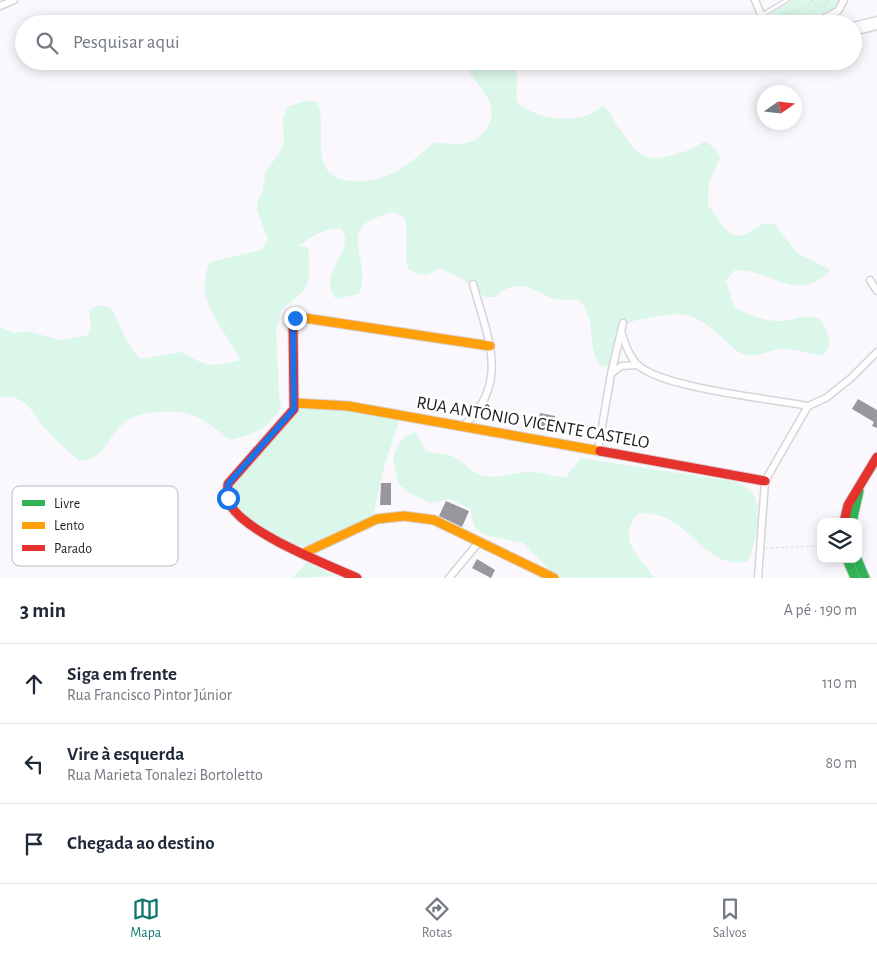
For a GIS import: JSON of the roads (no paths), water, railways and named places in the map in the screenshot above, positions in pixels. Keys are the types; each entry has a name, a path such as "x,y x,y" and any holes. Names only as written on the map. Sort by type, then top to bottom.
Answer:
{"street":[{"path":"0,6 14,0"},
{"path":"755,0 760,15"},
{"path":"829,15 838,10 844,0"},
{"path":"862,24 877,20"},
{"path":"862,30 877,26"},
{"path":"870,280 877,291"},
{"path":"464,425 483,403 493,376 490,346 473,284"},
{"path":"357,578 248,522 233,509 228,492 228,484 294,409 293,320 295,318 490,346"},
{"path":"598,450 611,374 623,323"},
{"path":"621,331 629,352 638,365 666,380 808,406 826,398 877,352"},
{"path":"611,374 621,366 638,365"},
{"name":"RUA ANTÔNIO VICENTE CASTELO","path":"295,403 308,402 348,406 464,425 765,481"},
{"path":"758,578 765,481 808,406"},
{"path":"845,518 848,505 863,476 877,457"},
{"path":"853,518 863,476"},
{"path":"306,552 377,519 404,516 434,520 554,578"},
{"path":"449,578 480,542"},
{"path":"849,563 855,578"},
{"path":"859,563 865,578"}],"lane":[{"path":"762,15 787,0"}]}
